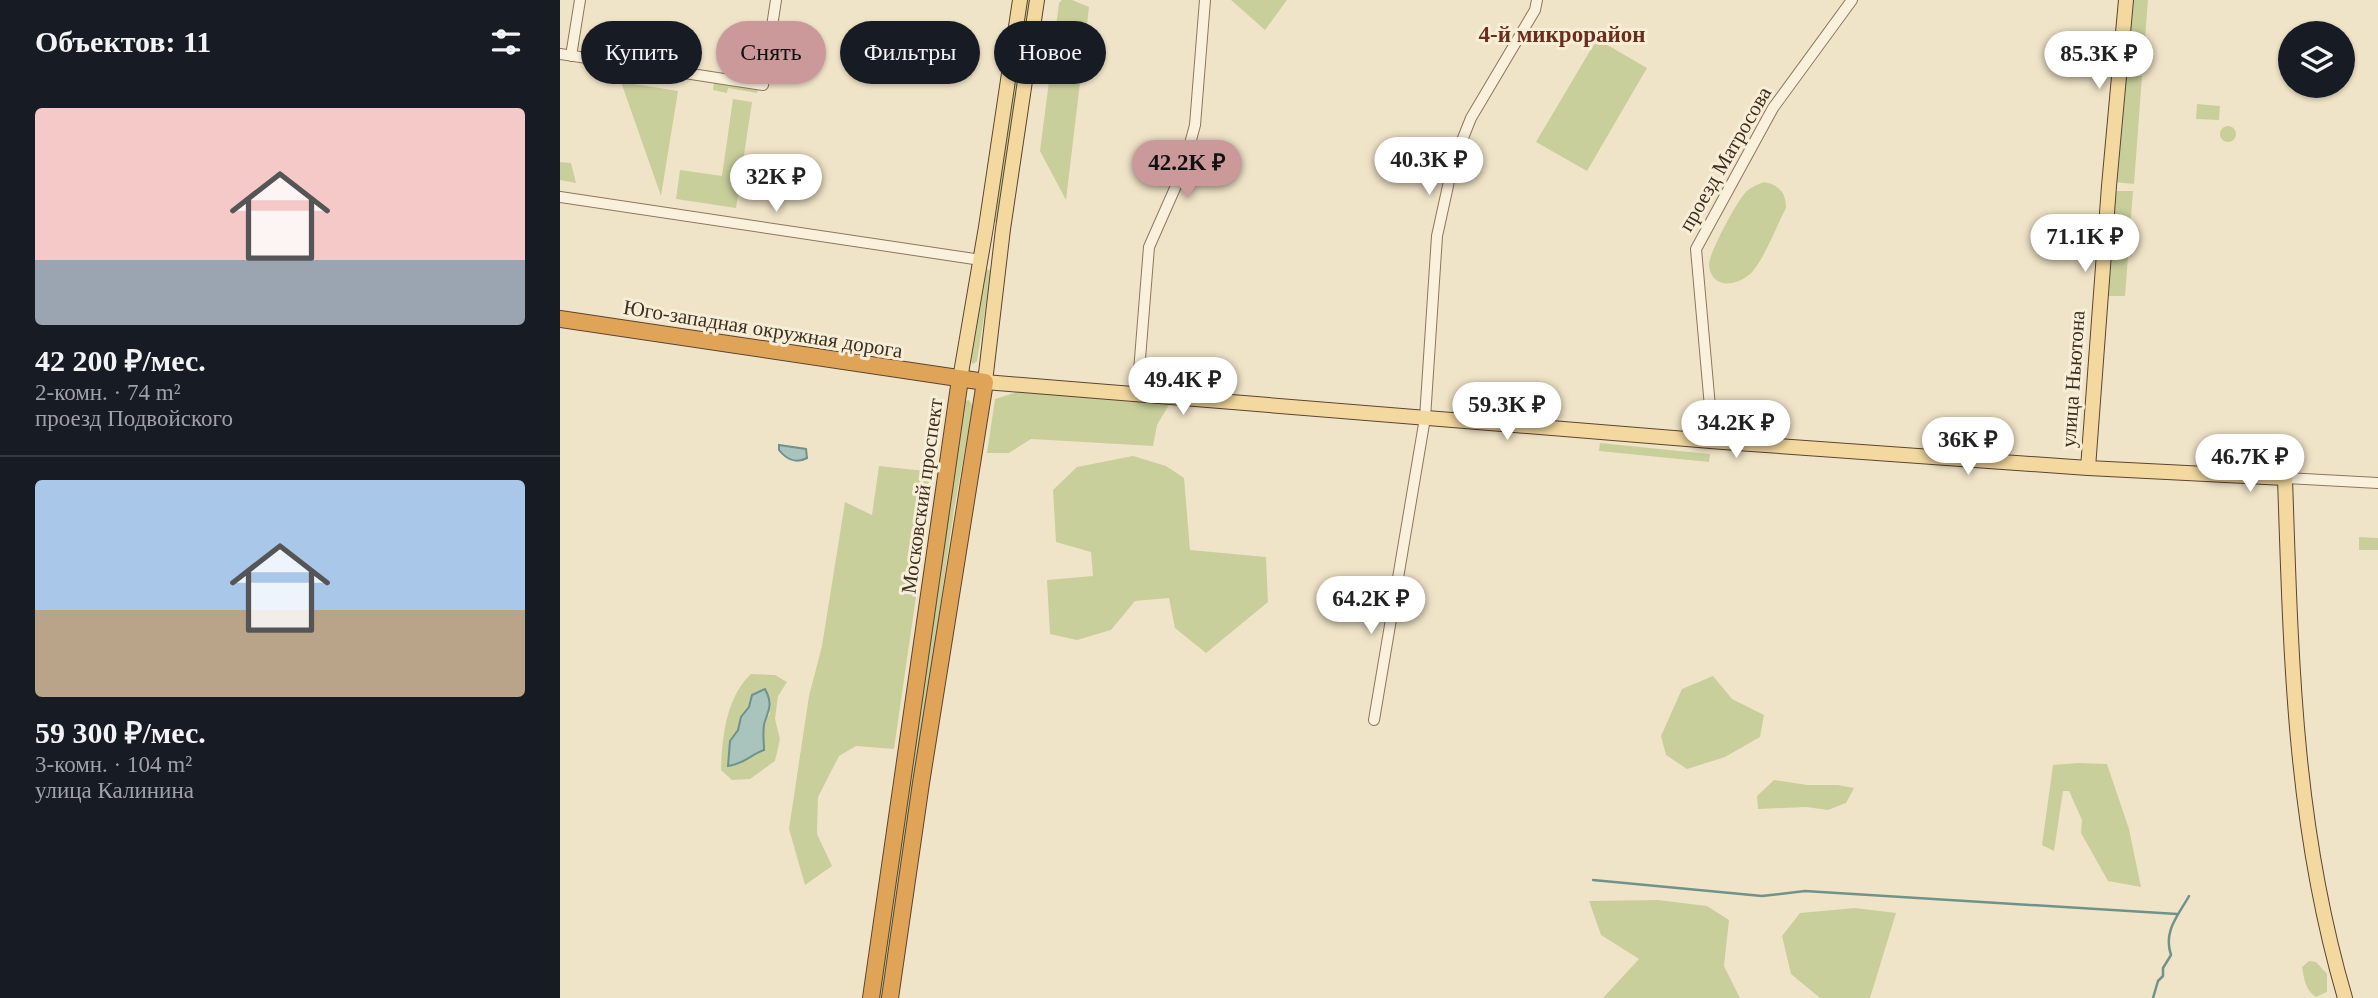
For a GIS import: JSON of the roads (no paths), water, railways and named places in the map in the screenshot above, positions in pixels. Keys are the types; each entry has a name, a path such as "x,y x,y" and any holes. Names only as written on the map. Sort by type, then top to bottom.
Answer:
{"highway":[{"name":"Юго-западная окружная дорога","path":"560,319 985,382"},
{"name":"Московский проспект","path":"871,998 960,379"},
{"name":"Московский проспект","path":"890,998 923,769 985,382"}],"main road":[{"name":"Московский проспект","path":"960,379 981,260 1020,0"},
{"name":"Московский проспект","path":"985,382 1003,229 1037,0"},
{"name":"улица Ньютона","path":"2088,468 2109,178 2126,0"},
{"path":"986,227 1003,229"},
{"path":"981,260 999,263"},
{"path":"985,382 1713,441 2088,468 2284,478 2290,653 2296,734 2319,896 2345,998"}],"street":[{"path":"580,0 565,55 764,85 776,0"},
{"path":"1137,396 1149,247 1183,170 1195,125 1205,0"},
{"path":"1374,720 1425,418 1437,236 1453,163 1471,118 1535,10 1537,0"},
{"name":"проезд Матросова","path":"1713,441 1696,248 1773,108 1852,0"},
{"path":"560,197 981,260"},
{"path":"2284,478 2378,483"}],"water":[{"path":"779,445 806,449 807,458 799,461 788,458 779,450"},
{"path":"765,689 770,705 764,728 764,750 728,766 730,741 738,730 741,717 749,707 752,695"}],"waterway":[{"path":"1593,880 1762,896 1805,891 2177,914"},
{"path":"2153,998 2158,981 2163,976 2163,968 2171,955 2170,931 2189,896"}],"district":[{"name":"4-й микрорайон","path":"1562,34"}]}
